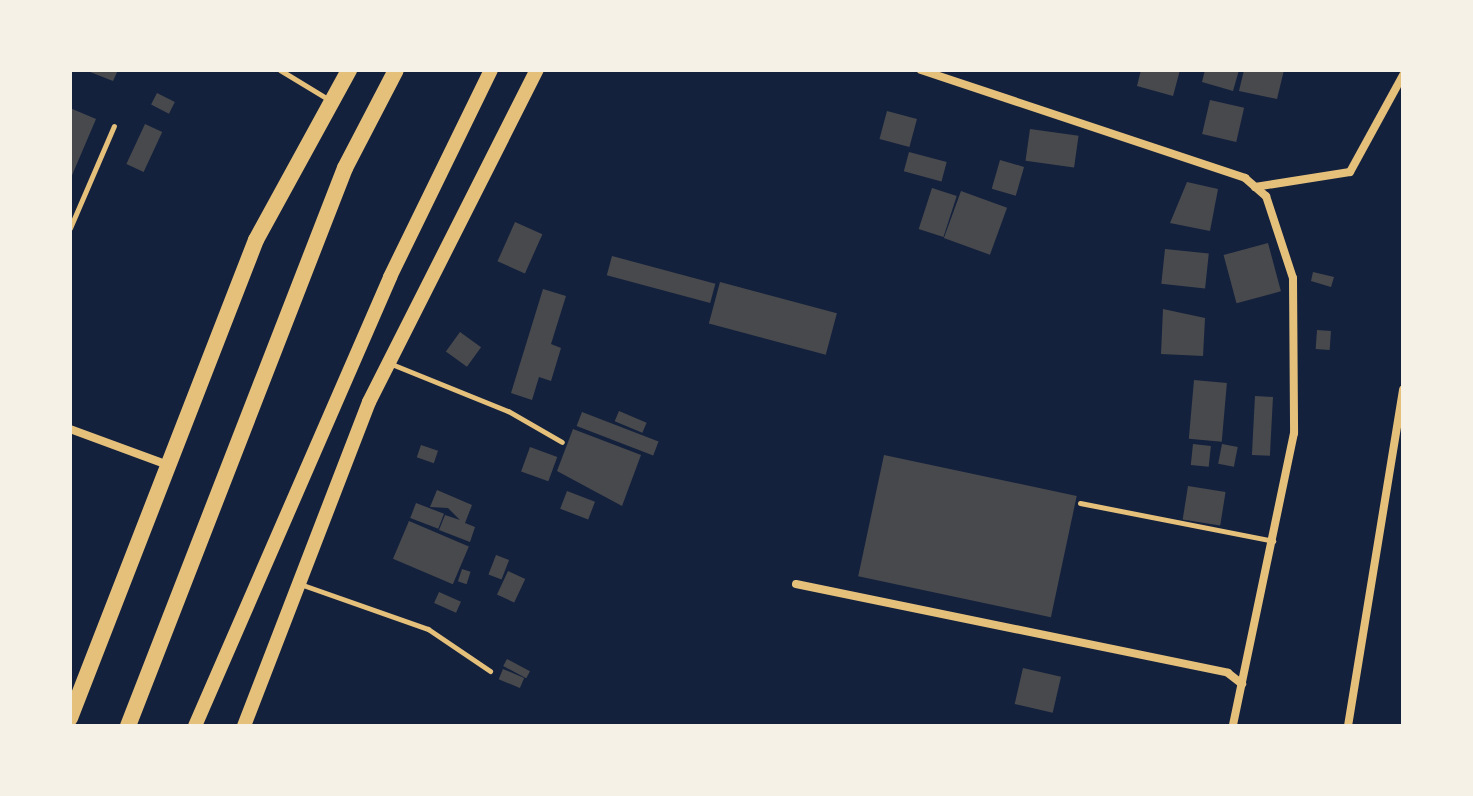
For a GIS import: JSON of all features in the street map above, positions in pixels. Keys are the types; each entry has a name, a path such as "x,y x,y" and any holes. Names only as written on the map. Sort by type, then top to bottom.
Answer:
{"highway":[{"path":"70,718 165,464 256,240 349,70"},
{"path":"128,726 345,168 396,70"}],"main road":[{"path":"195,726 390,277 491,70"},
{"path":"244,726 389,363 537,70"}],"street":[{"path":"921,70 1255,187 1350,172 1403,75"},
{"path":"1233,726 1274,541 1294,433 1293,278 1277,222 1255,187"},
{"path":"1348,726 1403,389"},
{"path":"70,429 165,464"},
{"path":"796,584 1228,673 1242,684"}],"lane":[{"path":"280,70 332,101"},
{"path":"70,228 114,126"},
{"path":"389,363 508,411 562,442"},
{"path":"1080,503 1274,541"},
{"path":"299,584 428,629 490,671"}],"building":[{"path":"85,70 118,70 113,81"},
{"path":"1141,70 1180,70 1173,96 1137,86"},
{"path":"1205,70 1239,70 1233,91 1202,82"},
{"path":"1244,70 1284,70 1277,99 1239,91"},
{"path":"157,93 175,102 169,114 151,105"},
{"path":"1210,100 1244,108 1236,142 1202,134"},
{"path":"70,108 96,119 70,180"},
{"path":"887,111 917,119 909,147 879,139"},
{"path":"145,124 162,132 144,172 126,164"},
{"path":"1030,129 1079,136 1074,168 1026,161"},
{"path":"909,152 947,162 941,181 904,171"},
{"path":"1000,160 1024,167 1016,196 992,189"},
{"path":"1187,182 1218,189 1210,231 1170,223"},
{"path":"932,188 957,196 943,237 919,229"},
{"path":"961,191 1007,208 990,255 944,238"},
{"path":"515,222 542,234 525,273 498,261"},
{"path":"1268,243 1281,291 1237,303 1224,255"},
{"path":"1165,249 1209,254 1205,288 1161,284"},
{"path":"612,256 715,284 710,303 607,275"},
{"path":"1313,272 1334,277 1331,287 1311,281"},
{"path":"720,282 837,313 826,355 709,324"},
{"path":"543,289 566,296 551,344 561,348 551,381 539,377 532,400 511,393"},
{"path":"1163,309 1205,318 1203,356 1161,354"},
{"path":"1317,330 1331,331 1330,350 1316,349"},
{"path":"460,332 481,347 467,367 446,351"},
{"path":"1194,380 1227,383 1222,442 1189,439"},
{"path":"1255,396 1273,397 1270,456 1252,455"},
{"path":"619,411 647,423 642,433 615,421"},
{"path":"582,412 659,441 653,455 577,426"},
{"path":"573,429 641,455 622,506 557,471"},
{"path":"1193,444 1211,446 1209,467 1191,465"},
{"path":"1222,444 1238,447 1234,467 1218,464"},
{"path":"421,445 438,451 434,463 417,457"},
{"path":"530,447 557,457 548,481 521,471"},
{"path":"884,455 1077,496 1051,617 858,576"},
{"path":"1188,486 1226,492 1220,526 1183,520"},
{"path":"437,490 472,505 465,523 475,527 470,542 439,530 445,515 460,520 448,508 430,507"},
{"path":"567,491 595,502 588,519 560,509"},
{"path":"416,503 444,514 438,529 410,518"},
{"path":"409,521 469,546 453,584 393,559"},
{"path":"496,555 509,560 502,580 488,575"},
{"path":"462,569 471,572 467,584 458,581"},
{"path":"508,571 525,579 514,603 497,595"},
{"path":"439,592 461,602 456,613 434,603"},
{"path":"507,659 530,671 526,678 503,666"},
{"path":"1023,668 1061,677 1053,713 1015,704"},
{"path":"503,669 524,678 520,688 499,679"}]}
